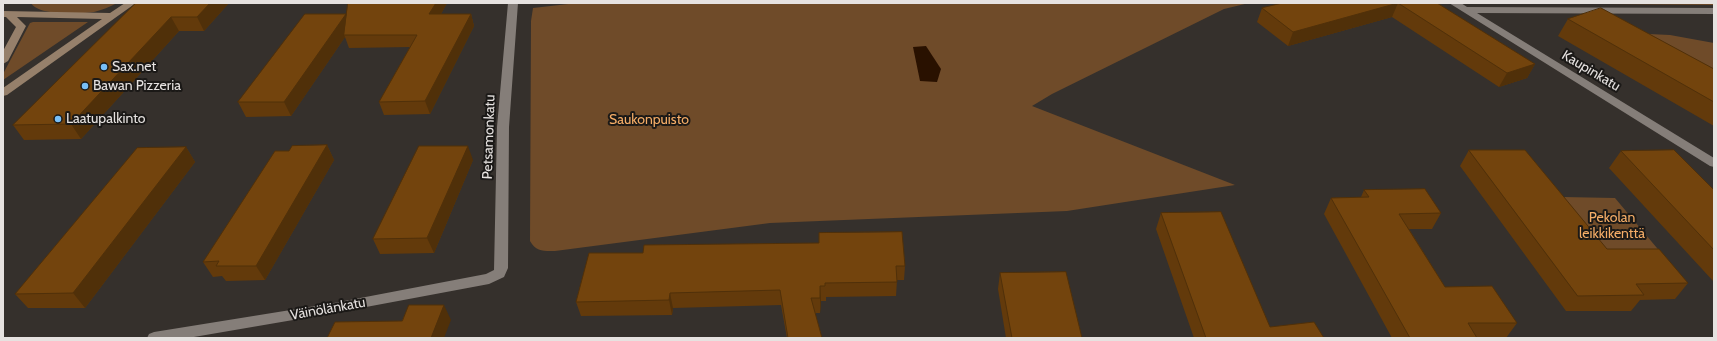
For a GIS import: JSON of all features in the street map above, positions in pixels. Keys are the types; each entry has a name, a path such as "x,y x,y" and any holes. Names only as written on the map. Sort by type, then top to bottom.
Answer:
{"street":[{"path":"5,16 17,3"},
{"path":"3,92 131,3"},
{"name":"Petsamonkatu","path":"499,273 501,268 503,127 513,3"},
{"name":"Kaupinkatu","path":"1454,3 1714,163"},
{"path":"1465,10 1714,12"},
{"path":"5,16 113,16"},
{"path":"3,61 21,26 5,16"},
{"name":"Väinölänkatu","path":"154,338 327,309 478,281 499,273"}],"green space":[{"path":"31,3 117,3 94,12 60,13 42,10 35,7"},
{"name":"Saukonpuisto","path":"577,3 1249,3 1224,9 1052,94 1032,106 1235,185 1067,211 770,223 555,251 541,250 532,245 530,241 531,21 533,8"},
{"path":"1495,3 1714,3 1714,5"},
{"path":"88,22 3,80 3,74 30,23"},
{"path":"1627,33 1670,35 1714,43 1714,83"},
{"name":"Pekolan leikkikenttä","path":"1563,197 1615,198 1662,254 1606,252"}],"shaded area":[{"path":"926,46 941,69 937,82 920,81 913,47"}],"building":[{"path":"136,3 210,3 197,17 171,17 71,124 13,125"},
{"path":"348,3 436,3 429,14 471,14 425,101 379,102 417,35 344,35"},
{"path":"1283,3 1398,3 1293,32 1262,8"},
{"path":"1398,3 1437,3 1535,64 1507,73"},
{"path":"1601,8 1714,69 1714,102 1568,19"},
{"path":"305,14 346,14 284,102 238,102"},
{"path":"327,145 256,266 216,266 219,261 203,262 275,151 289,151 292,146"},
{"path":"419,146 468,146 427,238 373,239"},
{"path":"186,147 73,293 15,294 137,148"},
{"path":"1469,150 1525,150 1607,249 1659,249 1688,283 1636,284 1644,295 1578,296"},
{"path":"1674,150 1714,190 1714,250 1621,151"},
{"path":"1425,189 1441,213 1399,214 1445,287 1492,286 1517,323 1468,323 1477,338 1410,338 1331,198 1369,197 1364,190"},
{"path":"1221,212 1270,327 1314,322 1324,338 1206,338 1161,213"},
{"path":"902,232 905,266 896,266 897,282 825,283 825,286 820,286 820,298 811,298 822,338 788,338 780,290 670,293 669,300 576,302 589,253 643,253 644,245 819,243 819,233"},
{"path":"1066,272 1082,338 1012,338 1000,273"},
{"path":"409,305 444,305 431,338 327,338 335,322 402,321"}],"place":[{"name":"Sax.net","path":"104,67"},
{"name":"Bawan Pizzeria","path":"85,86"},
{"name":"Laatupalkinto","path":"58,119"}]}
